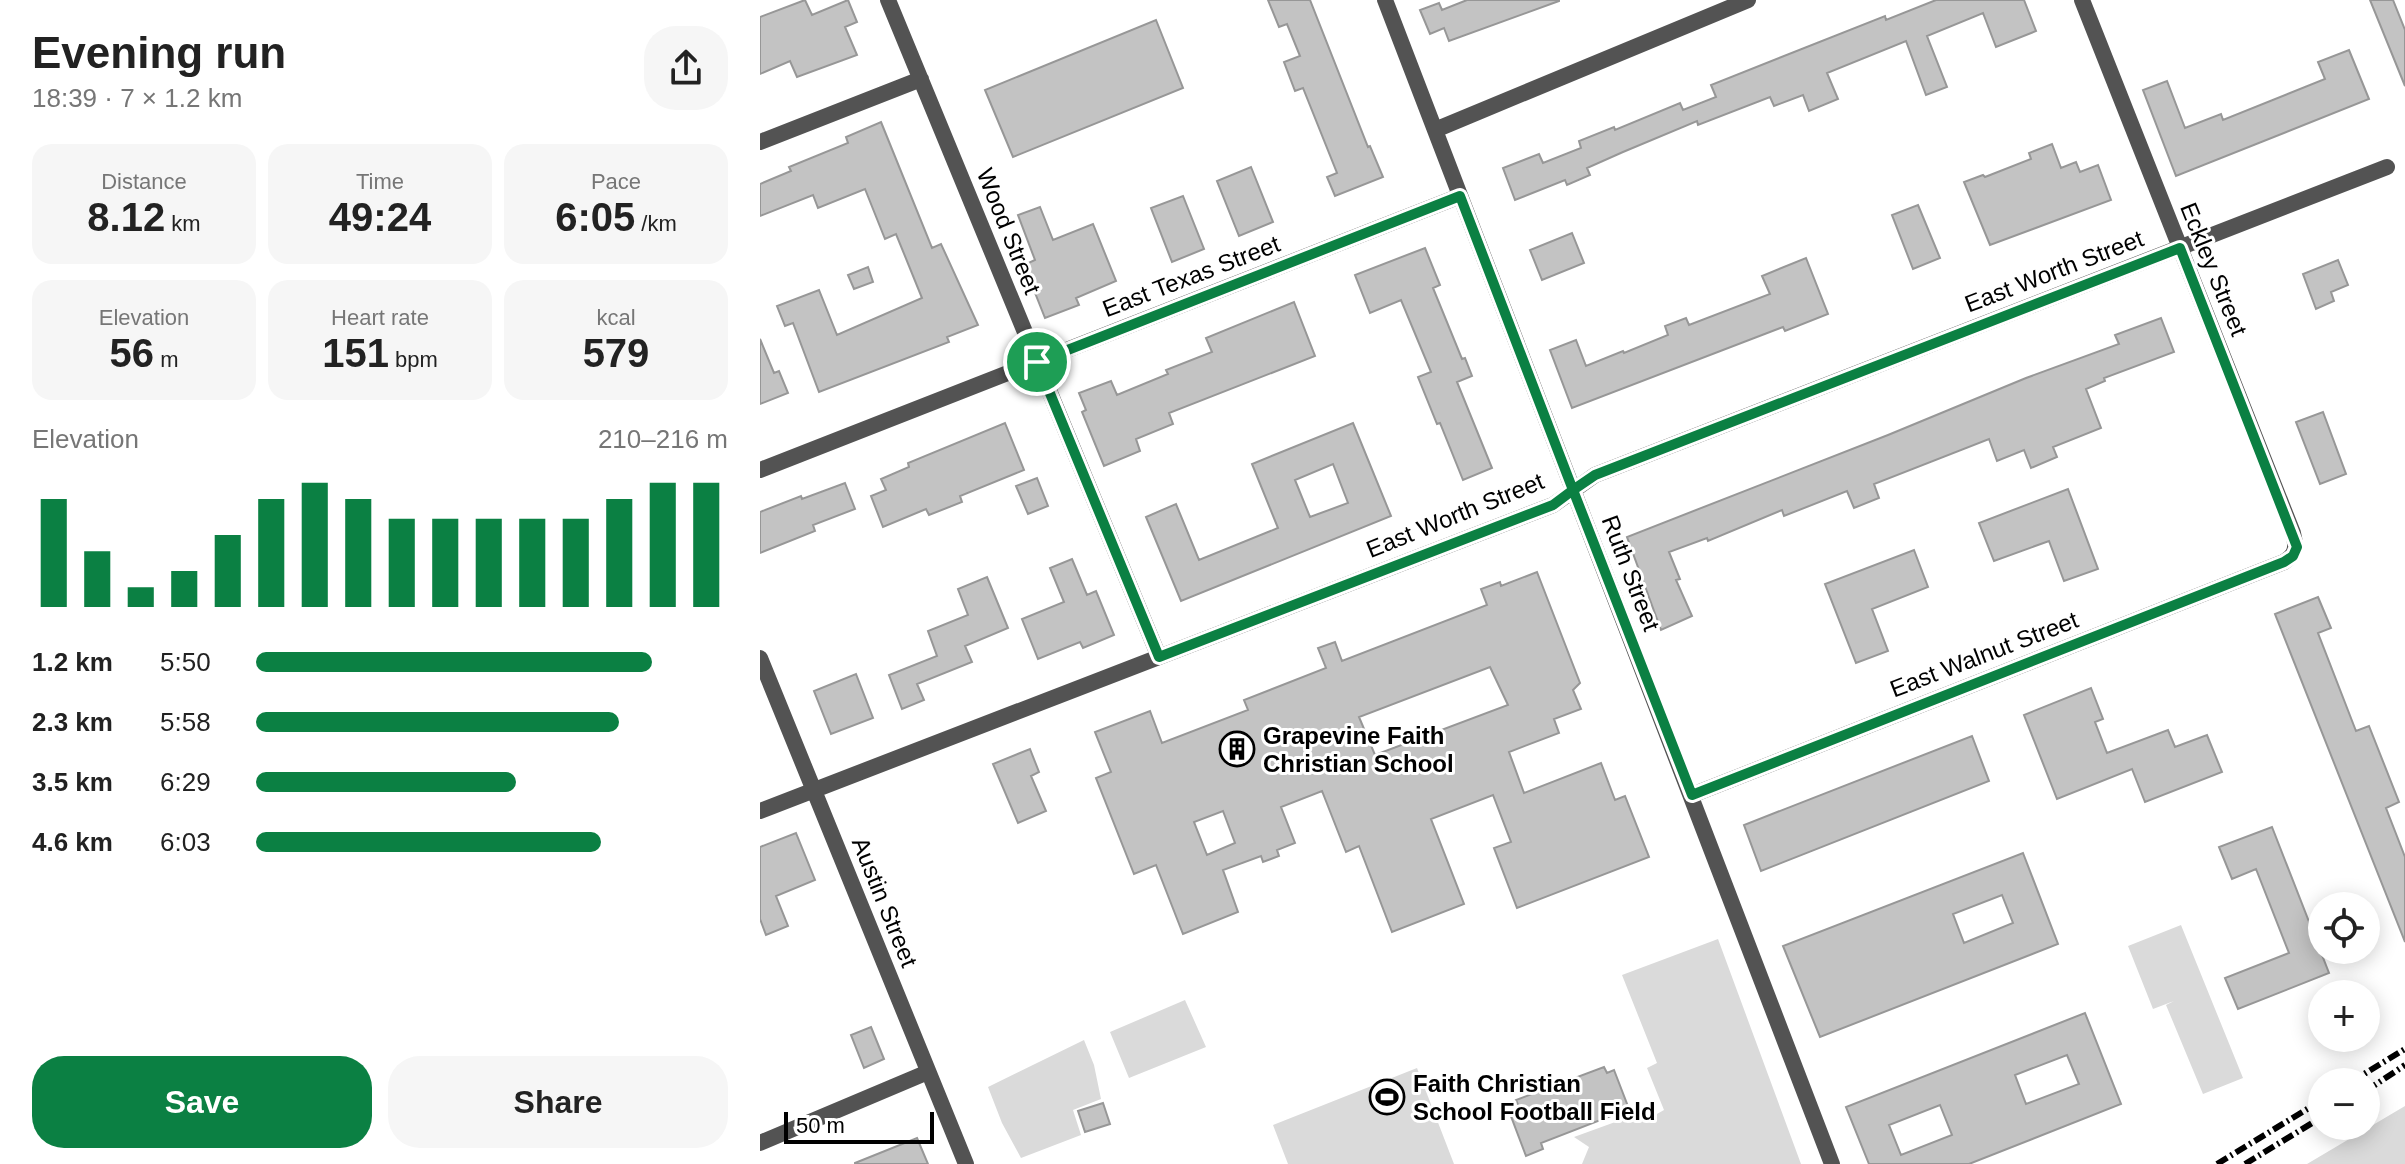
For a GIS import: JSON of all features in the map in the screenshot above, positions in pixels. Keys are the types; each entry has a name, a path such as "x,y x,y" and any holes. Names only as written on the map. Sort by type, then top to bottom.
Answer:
{"street":[{"name":"Wood Street","path":"888,0 1159,657"},
{"name":"Ruth Street","path":"1385,0 1832,1164"},
{"path":"1435,130 1748,0"},
{"name":"Eckley Street","path":"2082,0 2293,533 2297,547 2293,556"},
{"path":"760,142 921,79"},
{"name":"East Worth Street","path":"760,811 1553,505 1595,475 2387,167"},
{"name":"East Texas Street","path":"760,470 1460,196"},
{"name":"East Walnut Street","path":"1692,795 2293,556"},
{"name":"Austin Street","path":"760,658 966,1164"},
{"path":"760,1143 928,1072"}],"shaded area":[{"path":"2181,925 2243,1078 2203,1094 2166,1005 2174,1001 2153,1009 2128,946"},
{"path":"1718,939 1801,1164 1582,1164 1589,1147 1574,1137 1629,1117 1648,1119 1664,1110 1647,1068 1657,1063 1622,975"},
{"path":"1185,1000 1206,1047 1129,1078 1110,1032"},
{"path":"1084,1040 1094,1065 1101,1099 1073,1110 1081,1135 1021,1158 1002,1123 988,1087"},
{"name":"Faith Christian School Football Field","path":"1417,1068 1454,1164 1288,1164 1273,1125"},
{"path":"2405,1106 2405,1164 2307,1164 2348,1140 2380,1140 2380,1121"}],"building":[{"path":"805,0 812,15 848,0 857,22 845,27 857,55 797,77 790,61 760,74 760,17"},
{"path":"1268,0 1310,0 1368,147 1383,177 1335,196 1327,177 1337,173 1303,88 1295,91 1284,62 1300,56 1287,24 1279,27"},
{"path":"1467,0 1559,1 1449,41 1444,28 1430,34 1420,10 1439,3 1442,10"},
{"path":"1936,0 2024,0 2036,31 1996,47 1983,13 1927,36 1947,87 1926,95 1906,41 1827,73 1838,99 1809,111 1803,95 1774,106 1770,97 1698,125 1697,121 1623,152 1587,168 1590,175 1567,185 1565,180 1515,200 1503,168 1539,154 1543,163 1581,148 1579,141 1680,103 1683,110 1716,97 1711,85 1885,16 1886,20"},
{"path":"2370,0 2393,0 2405,30 2405,86"},
{"path":"1156,20 1183,88 1013,157 985,90"},
{"path":"2349,50 2369,99 2176,176 2143,90 2167,81 2185,128 2221,114 2223,120 2325,79 2318,62"},
{"path":"881,122 932,248 941,244 978,325 947,337 949,342 819,392 793,323 785,326 777,306 819,290 837,335 922,298 896,234 885,239 865,189 818,208 813,195 760,216 760,184 791,171 789,167 848,143 846,137"},
{"path":"2052,144 2061,168 2076,162 2080,172 2098,165 2111,200 1990,245 1964,182 2031,159 2029,153"},
{"path":"1251,167 1273,222 1239,236 1217,181"},
{"path":"1183,196 1204,249 1172,262 1151,208"},
{"path":"1918,205 1940,258 1913,269 1892,215"},
{"path":"1040,207 1053,240 1093,224 1116,281 1076,298 1079,305 1045,318 1024,265 1035,260 1018,215"},
{"path":"1572,233 1584,263 1542,280 1530,250"},
{"path":"1425,248 1440,285 1433,288 1472,376 1457,382 1492,468 1463,480 1418,377 1431,372 1401,300 1370,313 1355,275"},
{"path":"1806,258 1828,314 1785,331 1783,327 1572,408 1550,350 1576,340 1586,366 1624,353 1668,335 1665,326 1686,318 1689,325 1770,294 1762,276"},
{"path":"2338,260 2348,285 2331,292 2334,301 2316,309 2303,274"},
{"path":"868,267 873,282 854,289 848,275"},
{"path":"1294,302 1315,356 1169,413 1173,424 1136,439 1140,451 1104,466 1082,412 1086,410 1079,393 1111,381 1117,395 1168,374 1166,370 1212,352 1206,338"},
{"path":"2161,318 2174,352 2104,378 2105,381 2086,389 2101,428 2053,447 2057,457 2031,468 2024,450 1997,461 1989,439 1874,484 1879,498 1854,508 1847,491 1784,516 1782,510 1708,541 1707,538 1669,552 1680,579 1676,580 1692,616 1661,630 1627,537 2119,344 2115,335"},
{"path":"760,339 774,373 779,371 788,393 760,404"},
{"path":"2323,412 2346,474 2320,484 2296,422"},
{"path":"1005,423 1024,470 960,496 962,502 929,515 926,509 883,527 871,496 886,490 881,479 909,467 908,463"},
{"path":"1353,423 1391,516 1181,601 1146,517 1176,504 1199,560 1278,528 1252,464","holes":["1333,464 1348,503 1310,517 1295,480"]},
{"path":"1037,478 1048,506 1028,514 1016,486"},
{"path":"845,483 855,509 813,525 815,531 760,553 760,512"},
{"path":"2068,489 2098,569 2064,581 2049,541 1994,561 1979,523"},
{"path":"1914,550 1928,587 1872,609 1888,651 1856,663 1825,584"},
{"path":"1072,559 1087,595 1096,591 1114,635 1083,648 1080,642 1038,659 1022,619 1064,602 1050,568"},
{"name":"Grapevine Faith Christian School","path":"1537,572 1580,683 1573,690 1581,709 1554,719 1559,733 1509,752 1524,793 1601,763 1615,800 1625,796 1649,857 1517,908 1494,848 1511,842 1493,795 1431,819 1464,904 1392,932 1359,846 1346,852 1322,791 1281,807 1295,843 1277,850 1279,856 1263,862 1261,856 1223,870 1238,912 1183,934 1156,865 1134,874 1096,778 1111,772 1095,732 1150,711 1162,743 1248,710 1244,700 1326,668 1318,648 1335,642 1342,661 1487,605 1481,589 1500,582 1501,586","holes":["1490,667 1508,705 1375,755 1359,717","1223,811 1235,843 1207,855 1194,822"]},
{"path":"987,577 1008,628 965,646 972,662 917,684 924,700 902,709 889,675 937,656 928,631 968,615 958,589"},
{"path":"2318,597 2331,628 2318,633 2356,731 2369,726 2399,802 2386,808 2405,857 2405,942 2275,614"},
{"path":"856,674 873,718 831,734 814,691"},
{"path":"2091,688 2103,719 2095,722 2107,753 2168,730 2175,747 2207,735 2222,772 2145,802 2132,769 2057,799 2024,715"},
{"path":"1972,736 1989,781 1761,871 1744,825"},
{"path":"1030,749 1039,772 1031,776 1046,811 1018,823 993,764"},
{"path":"2272,827 2308,919 2308,964 2325,964 2329,973 2238,1009 2225,978 2289,953 2256,869 2232,879 2219,847"},
{"path":"796,833 815,880 776,896 788,926 766,935 760,919 760,847"},
{"path":"2023,853 2058,944 1820,1037 1783,946","holes":["2002,895 2013,923 1964,943 1953,914"]},
{"path":"2085,1013 2121,1104 1969,1164 1869,1164 1846,1107","holes":["2067,1055 2079,1084 2026,1104 2015,1075","1940,1105 1952,1135 1901,1155 1889,1125"]},
{"path":"871,1027 884,1059 864,1068 851,1035"},
{"path":"1604,1067 1607,1073 1614,1070 1629,1109 1541,1143 1543,1149 1526,1156 1509,1111 1519,1107 1516,1100"},
{"path":"1103,1103 1110,1124 1085,1132 1078,1111"},
{"path":"917,1138 928,1164 855,1164 855,1163"}],"railway":[{"path":"2374,1068 2405,1049"},
{"path":"2380,1082 2405,1065"},
{"path":"2217,1164 2308,1109"},
{"path":"2245,1164 2308,1126"}],"place":[{"name":"Grapevine Faith Christian School","path":"1237,749"},
{"name":"Faith Christian School Football Field","path":"1387,1097"}],"route":[{"path":"1037,362 1159,657 1553,505 1573,490 1692,795 2284,562 2293,556 2297,547 2180,248 1595,475 1573,490 1460,196 1037,362"}]}
